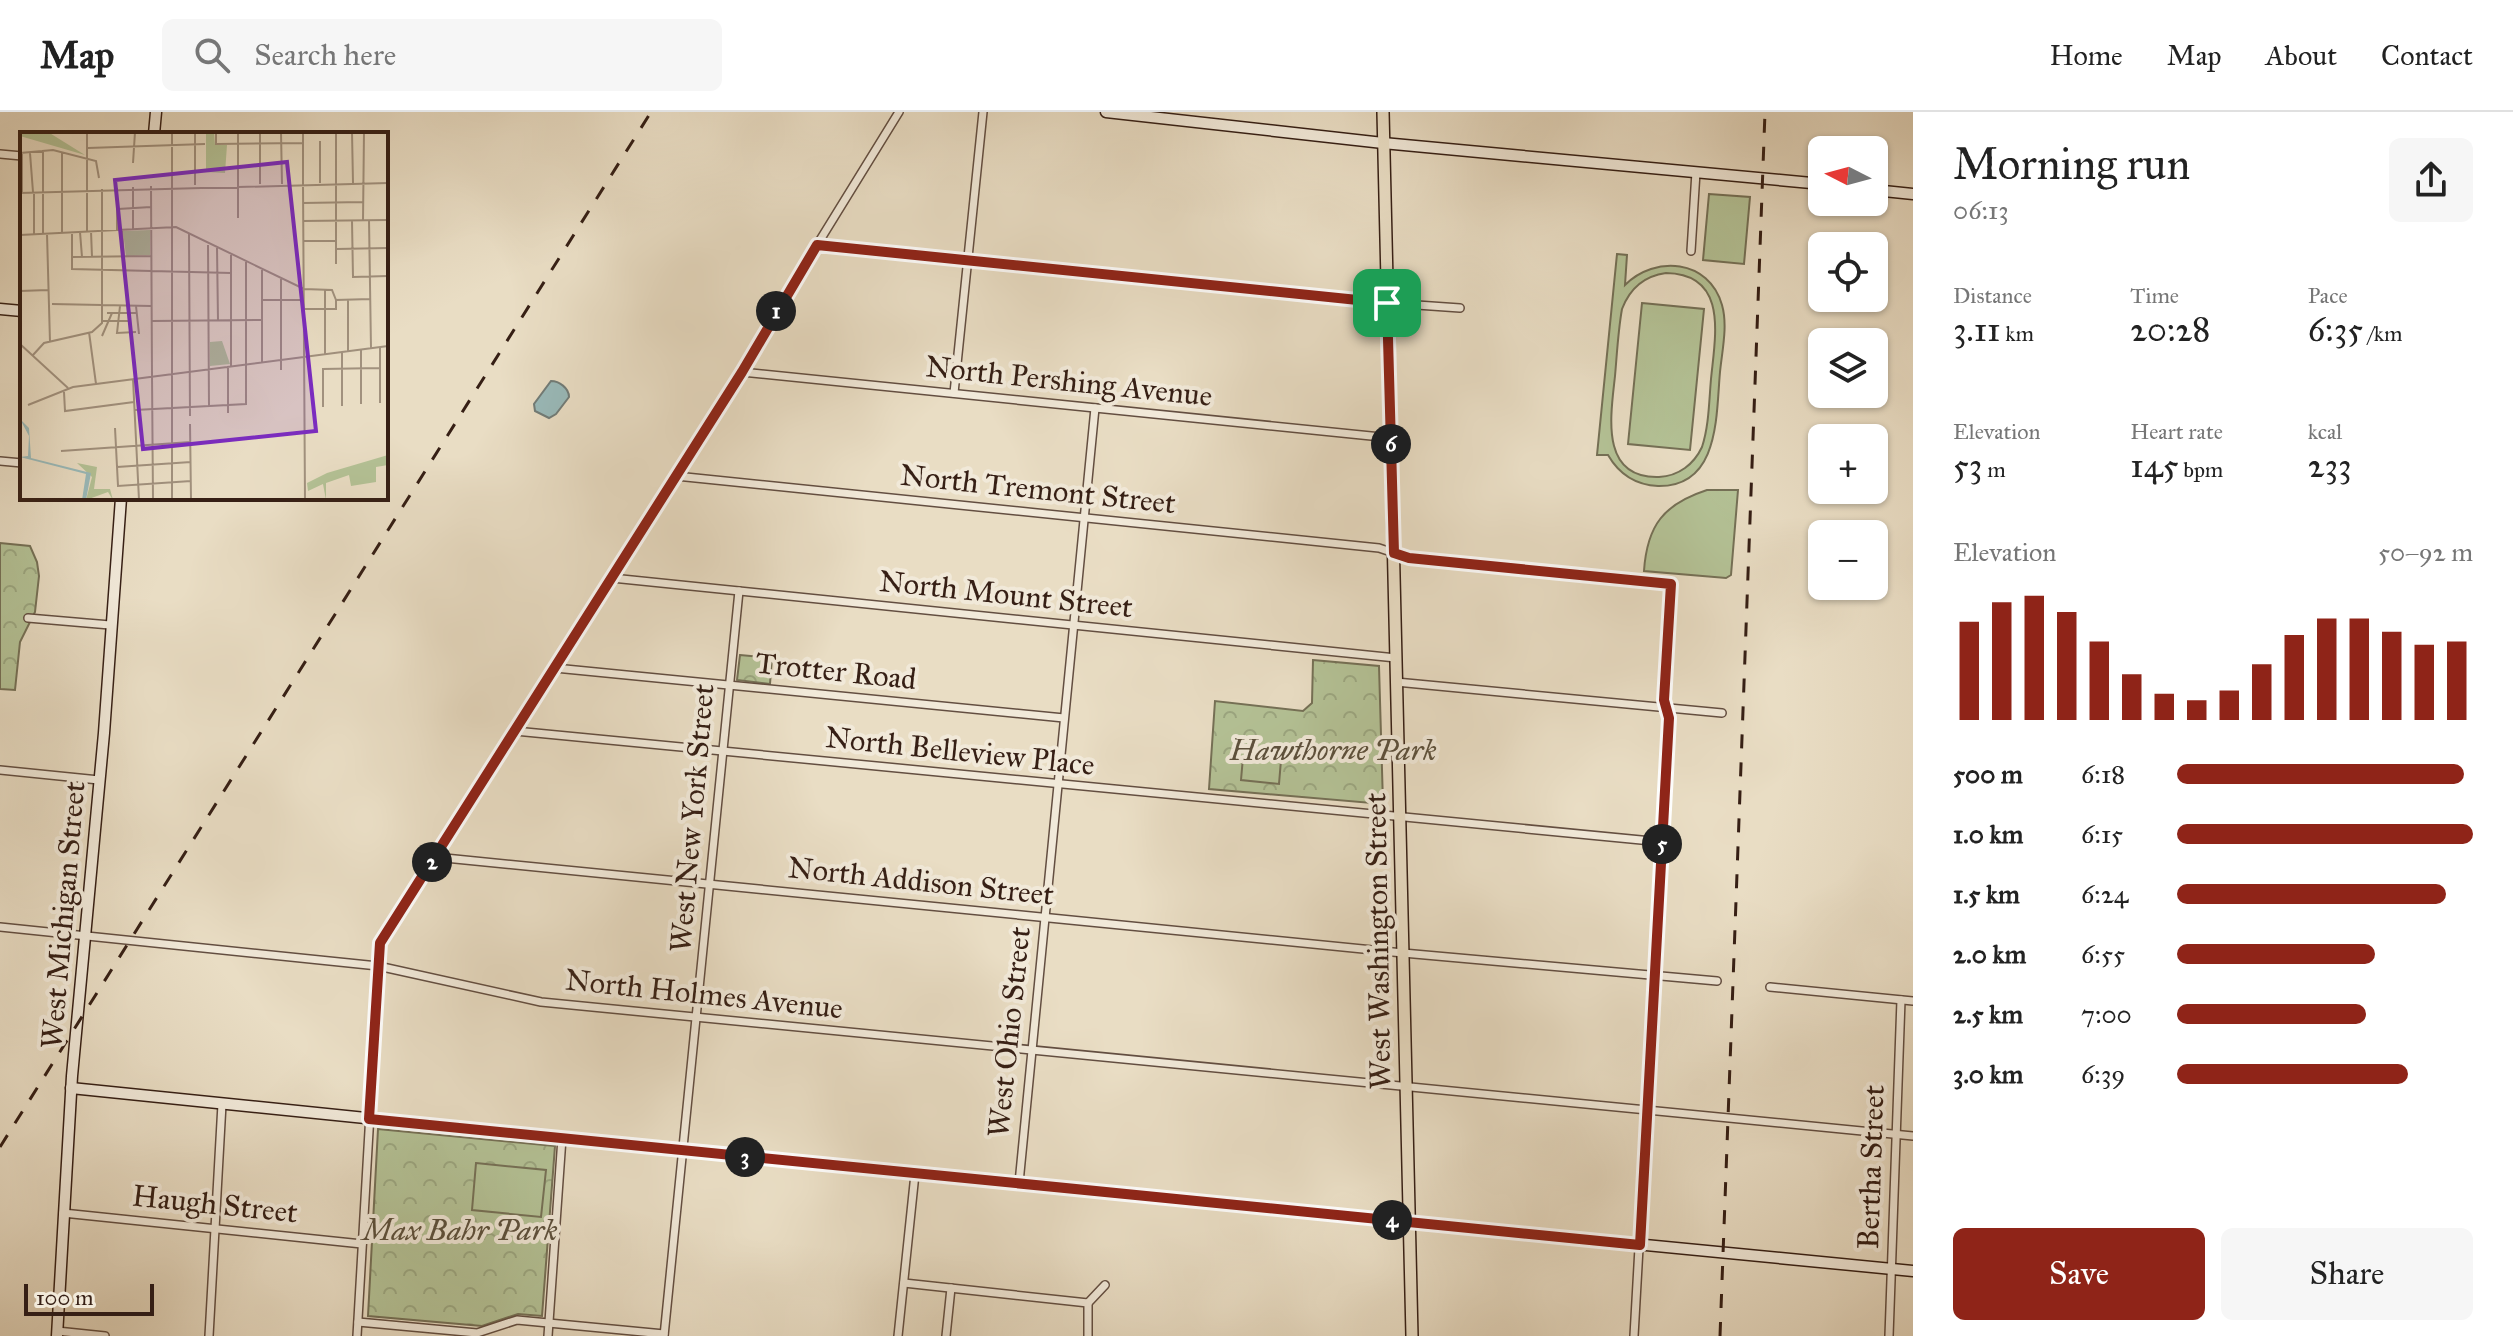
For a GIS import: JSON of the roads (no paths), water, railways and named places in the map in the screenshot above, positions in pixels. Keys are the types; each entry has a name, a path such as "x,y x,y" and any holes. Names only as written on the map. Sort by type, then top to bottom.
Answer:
{"main road":[{"path":"154,132 156,112"},
{"path":"1106,112 1383,143 1808,183"},
{"name":"West Washington Street","path":"1383,112 1412,1336"},
{"path":"1888,191 1913,194"},
{"path":"0,309 20,311"},
{"name":"West Michigan Street","path":"57,1334 71,1088 121,500"},
{"path":"71,1088 1913,1271"}],"street":[{"path":"357,1336 380,943 742,372 899,112"},
{"path":"954,393 983,112"},
{"path":"0,154 20,156"},
{"path":"1691,251 1696,172"},
{"path":"817,245 1460,308"},
{"name":"North Pershing Avenue","path":"742,372 1391,438"},
{"name":"West Ohio Street","path":"1019,1183 1095,408"},
{"path":"0,461 20,463"},
{"name":"North Tremont Street","path":"676,476 1379,548 1409,558 1671,584 1666,708"},
{"name":"North Mount Street","path":"612,578 1396,658"},
{"name":"West New York Street","path":"664,1335 685,1151 739,591"},
{"path":"28,618 110,625"},
{"name":"Trotter Road","path":"555,668 1064,718"},
{"path":"1396,682 1722,713"},
{"path":"1634,1336 1669,718 1666,708"},
{"name":"North Belleview Place","path":"515,731 1662,842"},
{"path":"0,770 99,780"},
{"name":"North Addison Street","path":"435,857 1717,981"},
{"name":"North Holmes Avenue","path":"0,927 378,966 533,1001 1913,1136"},
{"path":"1770,987 1913,1001"},
{"name":"Bertha Street","path":"1889,1336 1901,1000"},
{"path":"209,1336 222,1104"},
{"path":"548,1336 562,1138"},
{"path":"898,1336 915,1174"},
{"name":"Haugh Street","path":"63,1213 362,1244"},
{"path":"904,1283 1088,1303"},
{"path":"1088,1336 1088,1303 1105,1285"},
{"path":"946,1336 951,1288"},
{"path":"358,1322 477,1333 517,1320 664,1335"},
{"path":"57,1334 105,1336"}],"water":[{"path":"551,381 563,386 569,397 549,418 535,411 534,404"}],"railway":[{"path":"0,1147 651,112"},
{"path":"1720,1336 1765,112"}],"park label":[{"name":"Hawthorne Park","path":"1333,750"},
{"name":"Max Bahr Park","path":"460,1230"}]}
